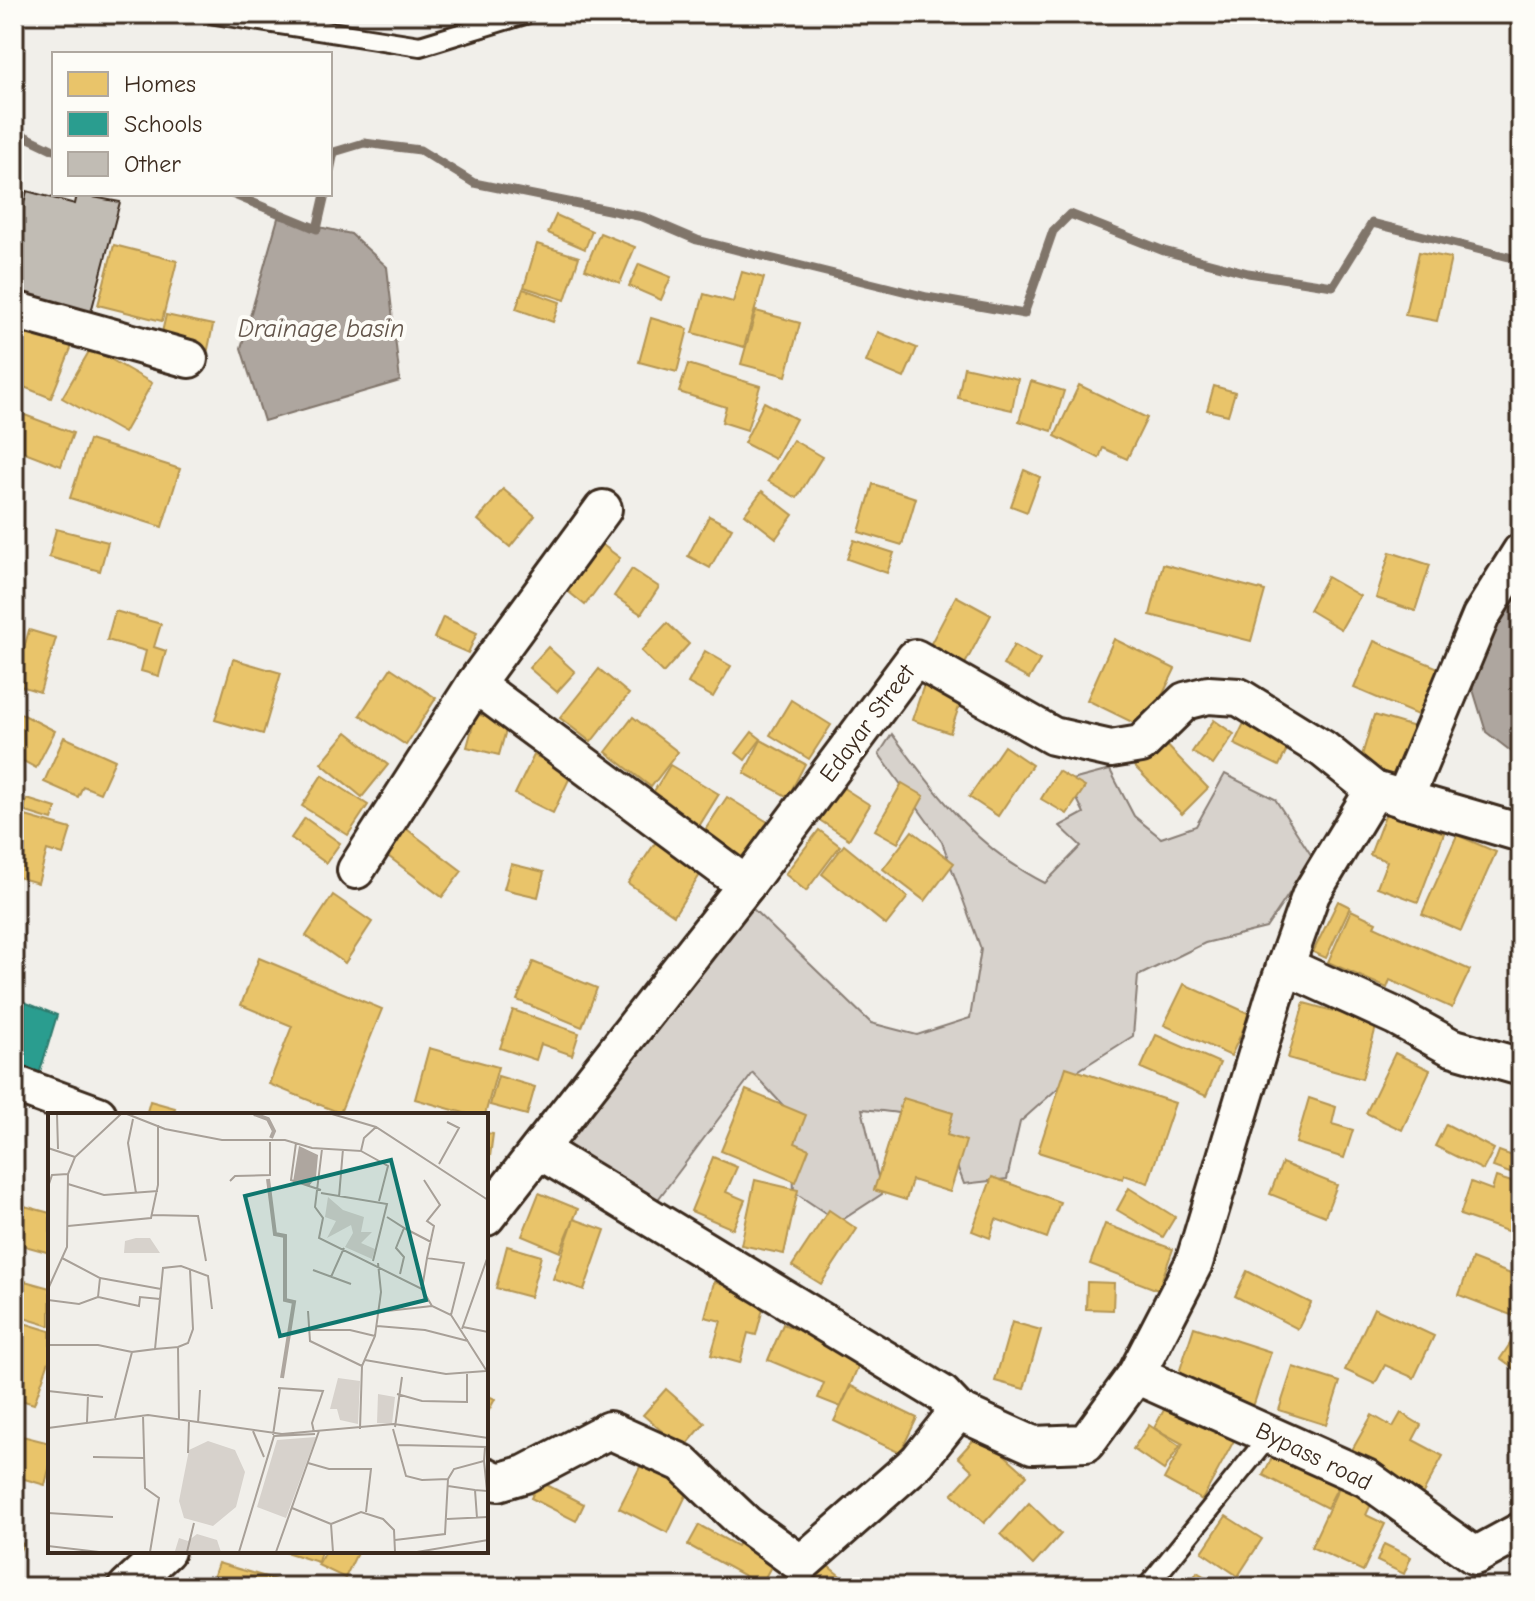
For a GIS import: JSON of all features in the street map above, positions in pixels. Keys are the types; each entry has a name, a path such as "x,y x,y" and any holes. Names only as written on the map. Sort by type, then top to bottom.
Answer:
{"street":[{"path":"14,310 189,359"},
{"path":"356,870 475,684 603,509"},
{"path":"539,1150 942,1394 958,1411 1033,1445 1086,1443 1136,1375 1194,1263 1285,966 1311,894 1389,795 1481,616 1521,552"},
{"name":"Edayar Street","path":"490,1208 746,885 915,658 1053,736 1111,749 1141,744 1185,701 1208,695 1239,697 1323,749 1389,795 1521,833"},
{"path":"475,684 746,885"},
{"path":"1285,966 1395,1016 1451,1047 1521,1067"},
{"path":"14,1084 93,1113"},
{"name":"Bypass road","path":"1136,1375 1366,1478 1475,1556 1521,1531"},
{"path":"488,1477 498,1482 525,1474 609,1430 682,1463 794,1575 918,1461 958,1411"},
{"path":"127,1587 164,1553"}],"lane":[{"path":"215,14 420,46 525,14"},
{"path":"1147,1587 1270,1435"}],"shaded area":[{"path":"892,734 942,799 978,837 998,854 1045,883 1081,846 1060,826 1084,813 1068,781 1110,770 1134,816 1161,838 1196,826 1225,774 1275,799 1313,858 1266,928 1205,943 1138,976 1133,1036 1076,1072 1020,1122 1007,1179 964,1184 947,1144 930,1123 919,1117 862,1109 882,1194 839,1222 794,1192 791,1114 753,1073 656,1202 556,1146 750,906 871,1023 917,1035 970,1018 981,949 942,842 879,754"}],"water":[{"name":"Drainage basin","path":"278,218 351,234 387,267 400,381 264,421 241,348"},
{"path":"1521,572 1521,759 1486,732 1471,683 1491,628"}],"building: Homes":[{"path":"556,215 592,231 585,249 548,233"},
{"path":"600,233 635,247 620,283 585,269"},
{"path":"537,244 579,257 565,300 524,287"},
{"path":"114,245 177,261 162,321 98,305"},
{"path":"1419,252 1451,258 1437,321 1405,315"},
{"path":"639,264 671,277 661,300 629,286"},
{"path":"742,272 764,278 744,347 693,333 704,294 733,302"},
{"path":"523,289 560,302 553,322 516,309"},
{"path":"756,311 800,323 786,376 741,364"},
{"path":"166,315 213,325 206,359 158,350"},
{"path":"651,318 688,329 677,372 639,362"},
{"path":"21,319 74,341 51,398 14,383 14,337"},
{"path":"878,332 917,348 904,378 866,362"},
{"path":"91,348 152,383 124,433 62,398"},
{"path":"688,364 760,386 747,430 722,422 726,407 679,392"},
{"path":"964,367 1018,379 1012,410 958,398"},
{"path":"1031,381 1064,391 1052,431 1019,421"},
{"path":"1079,385 1147,418 1127,459 1103,448 1099,458 1055,436"},
{"path":"1214,386 1235,392 1228,415 1207,410"},
{"path":"764,402 796,419 775,459 744,443"},
{"path":"22,414 73,433 61,466 14,448"},
{"path":"89,440 180,469 162,527 70,498"},
{"path":"793,440 822,457 797,498 768,481"},
{"path":"1024,470 1040,477 1027,512 1011,506"},
{"path":"873,484 916,498 902,545 859,532"},
{"path":"503,489 535,516 510,547 478,520"},
{"path":"762,491 793,515 776,538 745,514"},
{"path":"709,516 732,528 710,568 688,556"},
{"path":"56,529 108,542 100,571 49,557"},
{"path":"588,534 620,558 585,605 554,580"},
{"path":"854,540 894,553 887,573 847,559"},
{"path":"1390,552 1430,565 1415,611 1376,598"},
{"path":"1163,564 1265,591 1251,641 1150,615"},
{"path":"632,569 659,587 641,614 614,596"},
{"path":"1327,577 1360,596 1341,629 1309,610"},
{"path":"956,596 991,615 965,664 930,645"},
{"path":"115,611 161,624 154,647 166,651 159,676 141,671 146,651 107,640"},
{"path":"443,617 477,633 468,653 434,638"},
{"path":"667,623 689,644 663,673 641,651"},
{"path":"29,630 56,638 40,692 14,684"},
{"path":"1114,639 1175,669 1146,729 1087,700"},
{"path":"1374,641 1448,672 1429,720 1354,688"},
{"path":"1014,645 1040,660 1029,679 1003,665"},
{"path":"548,647 575,672 557,692 529,668"},
{"path":"705,651 731,666 713,697 688,683"},
{"path":"233,659 281,673 263,734 215,720"},
{"path":"391,668 436,698 406,745 360,715"},
{"path":"599,669 629,694 591,742 560,718"},
{"path":"925,682 963,695 950,733 912,720"},
{"path":"791,700 831,725 809,759 770,735"},
{"path":"14,710 55,731 36,768 14,756"},
{"path":"476,714 508,723 499,755 467,747"},
{"path":"1374,715 1414,727 1398,781 1358,769"},
{"path":"633,717 678,752 651,787 606,752"},
{"path":"1246,719 1291,741 1279,766 1234,744"},
{"path":"1214,720 1234,734 1213,765 1192,752"},
{"path":"347,732 388,765 362,797 321,763"},
{"path":"752,732 761,739 745,760 736,753"},
{"path":"64,737 115,760 100,793 83,786 78,797 44,782"},
{"path":"1160,738 1208,788 1182,814 1133,765"},
{"path":"761,740 805,764 788,797 744,773"},
{"path":"1004,746 1032,765 998,816 969,797"},
{"path":"534,755 572,773 553,813 515,794"},
{"path":"670,765 719,794 696,831 648,801"},
{"path":"1058,771 1085,787 1067,814 1041,799"},
{"path":"322,775 368,805 348,835 302,806"},
{"path":"831,780 870,805 849,839 810,814"},
{"path":"902,783 924,796 898,843 875,830"},
{"path":"14,794 24,798 14,821"},
{"path":"727,797 771,824 748,862 703,833"},
{"path":"27,799 56,808 52,820 23,811"},
{"path":"1387,810 1444,833 1418,902 1377,887 1387,861 1370,855"},
{"path":"22,815 71,829 63,855 47,850 38,883 14,876 14,837"},
{"path":"305,818 340,843 326,863 291,838"},
{"path":"400,824 462,871 442,897 380,850"},
{"path":"819,830 840,846 806,891 785,874"},
{"path":"912,831 954,863 925,901 883,869"},
{"path":"662,833 707,864 674,915 628,883"},
{"path":"1457,835 1496,852 1461,931 1422,914"},
{"path":"844,845 908,897 886,925 822,874"},
{"path":"511,864 544,872 538,897 504,889"},
{"path":"333,895 372,922 345,963 306,936"},
{"path":"1338,901 1350,907 1326,958 1313,952"},
{"path":"1351,910 1376,922 1374,926 1470,970 1452,1008 1390,980 1387,988 1328,962"},
{"path":"259,958 382,1009 340,1113 269,1084 292,1026 241,1005"},
{"path":"533,962 597,988 582,1027 517,1000"},
{"path":"1184,984 1250,1014 1231,1056 1164,1025"},
{"path":"1304,1003 1377,1023 1362,1079 1288,1058"},
{"path":"513,1010 579,1033 572,1055 541,1044 536,1060 500,1048"},
{"path":"1156,1035 1220,1063 1206,1096 1141,1068"},
{"path":"429,1048 498,1067 486,1113 464,1113 415,1099"},
{"path":"1395,1053 1430,1070 1402,1130 1366,1113"},
{"path":"1066,1067 1175,1103 1148,1183 1124,1175 1123,1179 1038,1152"},
{"path":"498,1076 535,1087 527,1115 490,1105"},
{"path":"746,1090 806,1115 795,1143 809,1149 796,1182 721,1151"},
{"path":"903,1098 953,1113 947,1135 966,1141 950,1192 912,1180 906,1200 874,1190"},
{"path":"1309,1098 1336,1107 1332,1124 1353,1130 1344,1158 1296,1143"},
{"path":"150,1101 175,1108 174,1113 147,1113"},
{"path":"1446,1124 1494,1149 1483,1170 1435,1146"},
{"path":"488,1133 493,1134 488,1164"},
{"path":"1499,1151 1521,1159 1515,1175 1493,1167"},
{"path":"713,1157 737,1167 726,1192 745,1200 733,1229 691,1211"},
{"path":"1282,1163 1337,1185 1325,1216 1270,1194"},
{"path":"992,1177 1060,1202 1047,1238 996,1219 990,1238 972,1231"},
{"path":"1496,1177 1521,1185 1521,1200 1510,1232 1460,1215 1471,1182 1492,1190"},
{"path":"755,1180 798,1190 784,1254 741,1245"},
{"path":"1129,1188 1175,1217 1163,1237 1117,1210"},
{"path":"539,1193 578,1209 560,1252 522,1236"},
{"path":"17,1204 48,1212 48,1252 14,1243"},
{"path":"829,1210 857,1229 821,1284 792,1266"},
{"path":"574,1219 605,1230 584,1290 553,1279"},
{"path":"1105,1224 1173,1249 1158,1290 1090,1264"},
{"path":"507,1246 541,1256 530,1297 496,1288"},
{"path":"1472,1259 1521,1278 1521,1305 1516,1317 1459,1295"},
{"path":"1247,1271 1311,1303 1298,1329 1235,1296"},
{"path":"14,1278 48,1287 48,1325 14,1315"},
{"path":"714,1282 766,1297 756,1335 748,1333 740,1363 711,1355 721,1321 705,1317"},
{"path":"1087,1282 1114,1283 1113,1310 1086,1309"},
{"path":"1374,1308 1434,1336 1414,1378 1385,1365 1375,1384 1345,1370"},
{"path":"14,1320 48,1330 48,1364 34,1404 14,1398"},
{"path":"1012,1322 1041,1330 1024,1389 995,1381"},
{"path":"783,1324 862,1357 841,1407 818,1398 824,1383 768,1360"},
{"path":"1194,1327 1271,1352 1252,1410 1175,1385"},
{"path":"1521,1327 1521,1374 1500,1359"},
{"path":"1293,1367 1340,1382 1326,1425 1279,1410"},
{"path":"851,1386 917,1418 900,1453 834,1421"},
{"path":"666,1389 705,1423 683,1449 643,1415"},
{"path":"488,1396 495,1399 488,1412"},
{"path":"1170,1399 1237,1435 1202,1500 1164,1479 1183,1444 1154,1428"},
{"path":"1401,1413 1421,1425 1413,1440 1443,1456 1421,1497 1348,1457 1372,1415 1393,1427"},
{"path":"1149,1425 1180,1446 1164,1470 1133,1449"},
{"path":"980,1433 1027,1475 984,1523 952,1494 973,1471 958,1457"},
{"path":"14,1434 48,1442 45,1485 14,1476"},
{"path":"1279,1444 1343,1477 1327,1508 1263,1475"},
{"path":"645,1457 693,1481 668,1533 619,1508"},
{"path":"539,1481 584,1504 576,1521 531,1498"},
{"path":"1340,1485 1373,1500 1366,1515 1385,1524 1363,1571 1311,1547"},
{"path":"1029,1503 1061,1534 1033,1565 1001,1534"},
{"path":"1226,1516 1262,1539 1238,1576 1202,1552"},
{"path":"699,1525 737,1546 744,1534 779,1552 761,1585 688,1545"},
{"path":"14,1539 23,1544 14,1563"},
{"path":"1384,1544 1411,1557 1404,1574 1377,1561"},
{"path":"289,1553 320,1553 318,1562"},
{"path":"324,1553 357,1553 345,1578 318,1565"},
{"path":"818,1558 854,1587 796,1587"},
{"path":"218,1563 300,1587 210,1587"},
{"path":"1197,1572 1222,1587 1188,1587"}],"building: Schools":[{"path":"14,998 57,1015 38,1078 14,1064"}],"building: Other":[{"path":"27,191 75,204 77,196 120,202 90,316 14,296 14,241"}],"waterway":[{"path":"14,131 52,149"},
{"path":"332,162 334,152 364,143 420,150 474,183 643,217 697,240 927,297 1024,314 1053,231 1070,214 1164,251 1248,273 1333,286 1372,223 1521,260"},
{"path":"237,196 317,229 325,196"}]}
